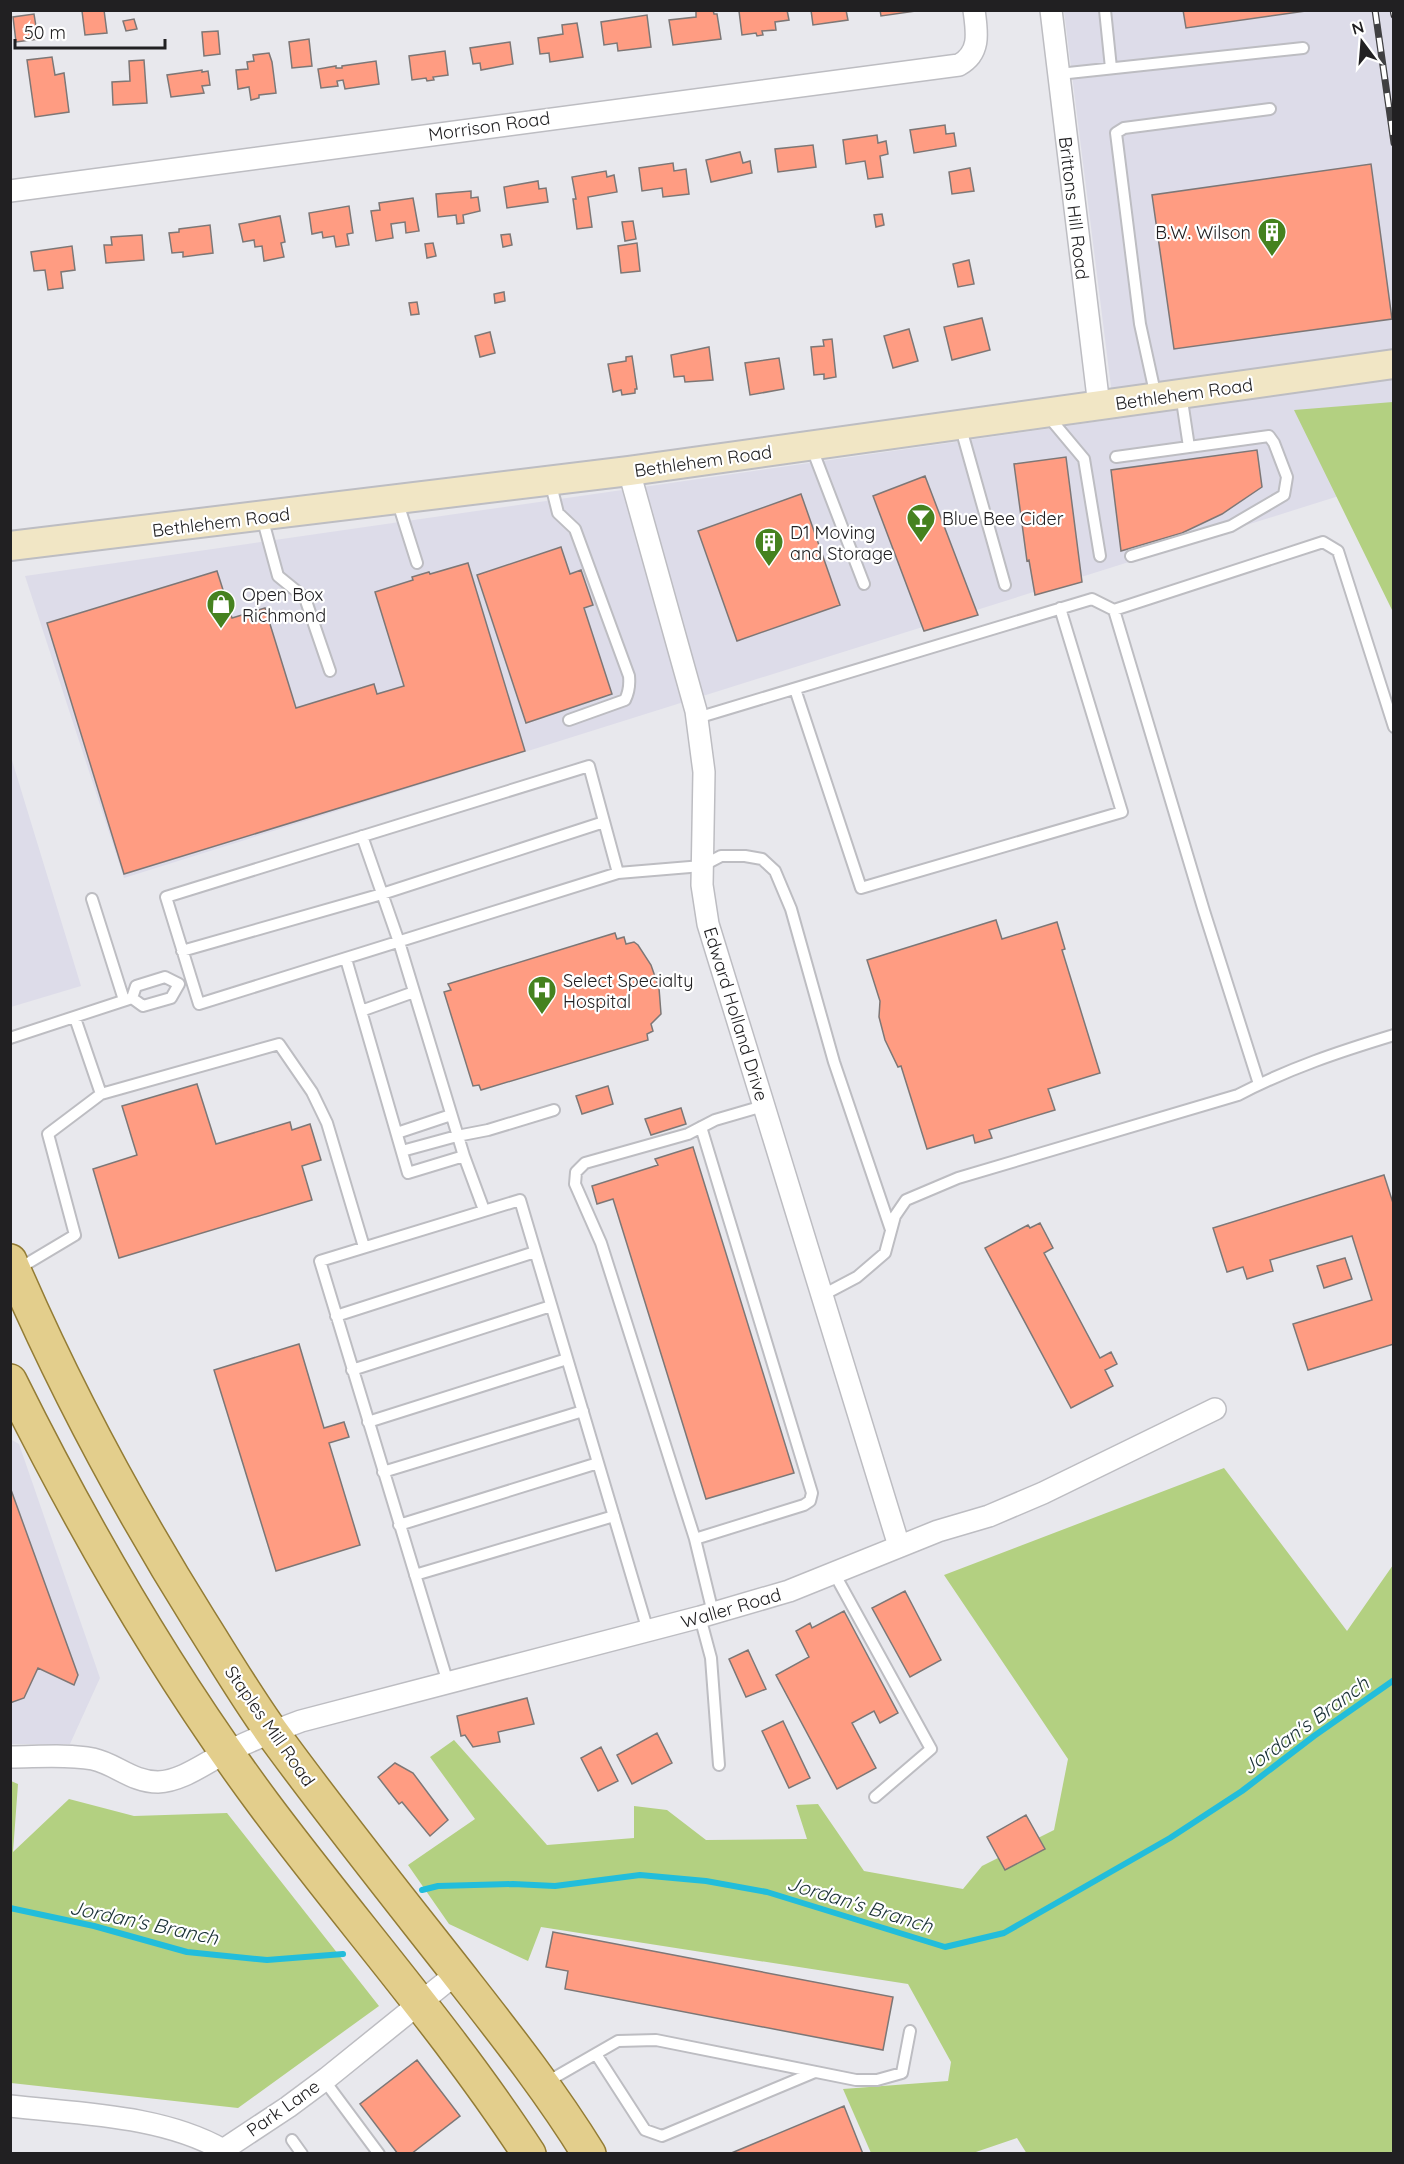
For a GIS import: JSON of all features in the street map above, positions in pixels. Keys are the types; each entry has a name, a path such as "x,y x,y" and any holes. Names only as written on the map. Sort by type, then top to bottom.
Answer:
{"main road":[{"name":"Staples Mill Road","path":"13,1266 54,1359 122,1490 156,1551 271,1732 542,2085 589,2154"},
{"path":"12,1387 105,1559 154,1642 227,1752 263,1803 511,2125 530,2154"}],"street":[{"name":"Morrison Road","path":"10,191 959,65 972,56 976,42 975,10"},
{"name":"Brittons Hill Road","path":"1051,10 1099,406"},
{"name":"Bethlehem Road","path":"10,546 629,471 1394,364"},
{"name":"Edward Holland Drive","path":"629,471 697,718 704,772 702,885 708,924 899,1546"},
{"name":"Waller Road","path":"10,1757 95,1760 129,1776 147,1781 157,1782 180,1777 227,1752 301,1721 648,1631 789,1591 899,1546 938,1531 989,1516 1043,1493 1215,1409"},
{"name":"Park Lane","path":"10,2106 129,2120 178,2130 225,2152 324,2080 457,1973"}],"lane":[{"path":"1105,10 1111,68"},
{"path":"1059,74 1302,48"},
{"path":"1189,447 1140,324 1116,134 1124,128 1270,109"},
{"path":"1045,413 1084,459 1100,556"},
{"path":"960,425 1005,585"},
{"path":"1116,457 1269,436 1287,477 1284,495 1231,526 1131,556"},
{"path":"811,446 864,584"},
{"path":"550,481 558,513 575,529 629,676 630,685 625,700 569,720"},
{"path":"397,500 417,563"},
{"path":"262,517 278,576 305,598 330,671"},
{"path":"697,718 1092,599 1114,610 1323,542 1338,551 1394,727"},
{"path":"795,689 861,888 1081,825 1122,812 1060,608"},
{"path":"1114,610 1204,911 1259,1084"},
{"path":"618,873 589,766 165,897 199,1004 618,873 702,866 721,856 762,859 775,871 791,909 834,1062 891,1230"},
{"path":"182,951 382,894 604,822"},
{"path":"362,836 399,942 464,1156 484,1210"},
{"path":"92,899 128,999 143,1006 171,998 179,984 191,980"},
{"path":"346,959 408,1173 464,1156"},
{"path":"10,1038 128,999 136,986 165,977 179,984"},
{"path":"361,1011 414,992"},
{"path":"75,1017 101,1094"},
{"path":"821,1296 857,1277 885,1252 895,1216 906,1200 958,1178 1238,1095 1277,1074 1394,1035"},
{"path":"13,1266 75,1235 48,1134 101,1094 279,1044 312,1092 327,1124 364,1247"},
{"path":"719,1765 707,1615 695,1539 601,1243 575,1184 576,1172 585,1163 688,1134 715,1120 763,1106"},
{"path":"402,1151 488,1130 554,1110"},
{"path":"397,1133 451,1115"},
{"path":"695,1539 804,1505 810,1501 812,1493 701,1127"},
{"path":"448,1683 320,1261 520,1200 648,1631"},
{"path":"336,1316 535,1252"},
{"path":"352,1370 551,1306"},
{"path":"368,1422 567,1359"},
{"path":"383,1472 583,1411"},
{"path":"399,1525 598,1463"},
{"path":"415,1575 614,1516"},
{"path":"834,1573 931,1749 875,1797"},
{"path":"542,2085 618,2041 656,2040 856,2080 877,2080 902,2073 910,2031"},
{"path":"596,2054 645,2130 662,2136 816,2072"},
{"path":"324,2080 379,2154"},
{"path":"292,2140 302,2154"}],"shaded area":[{"path":"1064,11 1393,11 1393,589 1342,495 124,878 25,576 1115,419"},
{"path":"11,757 81,986 10,1007"},
{"path":"10,1439 19,1444 100,1678 70,1744 11,1744"}],"green space":[{"path":"1394,402 1393,612 1294,410"},
{"path":"1224,1468 1347,1631 1393,1565 1393,2153 1027,2154 1017,2138 973,2153 871,2153 843,2089 948,2081 951,2062 908,1984 541,1927 528,1961 449,1924 408,1865 475,1819 430,1757 454,1740 547,1845 634,1838 634,1806 667,1810 706,1840 807,1839 796,1805 818,1804 864,1871 963,1889 982,1866 1054,1830 1068,1759 944,1575"},
{"path":"11,1781 18,1784 13,1852 69,1799 134,1816 227,1813 379,2006 238,2108 11,2083"}],"building":[{"path":"104,10 107,33 85,35 82,11"},
{"path":"696,10 713,10 714,14 717,14 721,39 673,45 669,20 696,17"},
{"path":"787,10 789,20 775,22 776,30 762,31 763,35 757,36 756,33 742,35 739,11"},
{"path":"811,10 846,10 848,20 813,25"},
{"path":"880,10 915,10 916,11 881,16"},
{"path":"1183,10 1313,10 1186,28"},
{"path":"34,14 38,39 16,42 13,17"},
{"path":"647,15 651,47 618,51 617,43 604,45 601,22"},
{"path":"134,19 137,29 126,31 123,21"},
{"path":"577,23 583,57 550,62 549,53 540,54 538,38 563,34 562,25"},
{"path":"218,31 220,54 204,56 202,32"},
{"path":"309,39 312,66 292,68 289,42"},
{"path":"510,42 513,64 481,70 480,63 473,64 470,48"},
{"path":"445,51 448,75 433,77 434,80 427,81 426,78 412,80 409,56"},
{"path":"269,53 276,93 259,95 259,98 251,100 249,87 238,89 236,70 248,69 247,62 254,61 253,55"},
{"path":"52,57 55,75 64,73 69,112 35,117 27,60"},
{"path":"144,60 147,103 113,105 112,82 130,81 129,61"},
{"path":"376,61 379,84 345,89 343,80 337,81 338,86 321,88 318,69 336,66 336,68 342,68 342,66"},
{"path":"202,70 202,72 208,71 210,85 202,86 204,93 171,97 167,75"},
{"path":"945,125 946,134 954,133 956,146 914,153 910,130"},
{"path":"877,135 878,143 886,141 888,154 880,156 883,177 868,179 865,161 846,164 843,140"},
{"path":"813,145 816,167 778,172 775,149"},
{"path":"740,152 743,163 750,161 752,173 711,182 706,160"},
{"path":"673,163 674,171 686,169 689,194 663,197 662,188 642,191 639,168"},
{"name":"B.W. Wilson","path":"1371,164 1392,319 1174,349 1152,195"},
{"path":"970,168 974,191 952,194 949,172"},
{"path":"606,171 607,177 614,175 617,192 588,197 592,227 577,229 573,199 576,199 572,177"},
{"path":"538,181 539,189 546,188 548,202 507,208 504,187"},
{"path":"471,191 471,198 478,197 480,211 463,215 464,223 457,224 456,215 438,217 436,194"},
{"path":"413,198 419,231 406,233 405,222 391,224 393,238 376,241 371,211 380,210 379,203"},
{"path":"349,206 353,233 347,234 349,245 336,247 334,236 323,238 322,232 312,234 309,213"},
{"path":"882,214 884,225 876,227 874,215"},
{"path":"280,216 285,242 281,243 284,257 264,261 262,246 255,247 254,240 243,242 239,224"},
{"path":"633,221 636,239 625,241 622,222"},
{"path":"210,225 213,253 183,257 183,252 172,253 169,233 179,232 179,229"},
{"path":"510,234 512,245 503,247 501,235"},
{"path":"142,235 144,260 106,263 104,245 112,245 111,237"},
{"path":"433,243 436,256 427,258 425,244"},
{"path":"637,243 640,271 621,273 618,246"},
{"path":"72,246 75,270 61,272 63,288 48,290 45,270 34,271 31,252"},
{"path":"969,260 974,284 958,287 953,264"},
{"path":"504,292 505,301 495,303 494,294"},
{"path":"417,302 419,314 411,315 409,303"},
{"path":"982,318 990,350 952,360 944,327"},
{"path":"909,329 918,361 893,368 884,336"},
{"path":"490,332 495,353 480,357 475,336"},
{"path":"832,339 836,377 824,379 824,374 814,375 811,347 824,346 823,340"},
{"path":"709,347 713,380 685,382 684,376 674,377 671,355"},
{"path":"632,356 637,389 635,393 622,395 621,390 613,392 608,364 626,361 626,357"},
{"path":"779,358 784,389 750,395 745,363"},
{"path":"1257,450 1262,487 1222,514 1182,533 1121,551 1111,470"},
{"path":"1066,457 1082,582 1035,595 1029,560 1027,561 1014,464"},
{"path":"925,476 978,615 924,631 873,496"},
{"name":"D1 Moving and Storage","path":"801,494 840,605 737,641 698,531"},
{"path":"561,547 570,574 581,570 593,605 584,608 612,694 526,723 477,575"},
{"path":"468,563 525,751 124,874 47,623 217,571 232,618 265,608 296,708 374,684 377,694 404,686 375,592 413,580 412,577"},
{"path":"996,920 1002,939 1057,922 1065,949 1062,950 1100,1073 1048,1089 1055,1110 989,1130 992,1138 975,1143 973,1135 927,1149 901,1066 898,1067 885,1040 879,1017 880,1001 867,960"},
{"path":"615,933 617,939 624,937 626,944 634,942 638,945 651,965 659,988 661,1014 651,1024 653,1031 647,1034 648,1040 481,1090 479,1085 473,1086 444,992 451,990 448,984"},
{"path":"197,1084 216,1144 290,1122 292,1130 310,1124 321,1160 302,1166 312,1200 119,1258 93,1169 137,1155 122,1106"},
{"path":"608,1086 613,1104 582,1114 576,1096"},
{"path":"681,1108 686,1124 651,1135 645,1119"},
{"path":"693,1147 794,1473 706,1499 613,1199 597,1204 592,1186 658,1165 655,1159"},
{"path":"1384,1175 1394,1206 1394,1344 1308,1370 1293,1324 1372,1300 1352,1236 1270,1260 1273,1271 1247,1279 1243,1267 1227,1272 1213,1228"},
{"path":"1040,1223 1053,1248 1044,1253 1100,1358 1111,1352 1117,1364 1105,1370 1113,1386 1071,1408 985,1248 1028,1225 1030,1228"},
{"path":"1345,1258 1352,1279 1324,1288 1317,1266"},
{"path":"299,1344 324,1428 344,1422 349,1437 329,1443 360,1545 276,1571 214,1370"},
{"path":"10,1487 78,1675 74,1685 38,1668 24,1698 10,1703"},
{"path":"905,1591 941,1660 910,1677 872,1608"},
{"path":"844,1611 898,1713 880,1723 874,1711 852,1723 876,1768 837,1789 776,1675 809,1657 796,1631 810,1623 812,1628"},
{"path":"748,1650 766,1689 746,1697 729,1659"},
{"path":"527,1698 534,1724 498,1732 500,1742 473,1747 465,1735 461,1736 457,1716"},
{"path":"783,1721 810,1778 789,1788 762,1731"},
{"path":"657,1733 672,1763 632,1784 617,1755"},
{"path":"601,1747 618,1781 598,1791 581,1758"},
{"path":"395,1763 413,1773 448,1820 430,1836 402,1802 399,1804 378,1777"},
{"path":"1026,1815 1045,1849 1005,1870 987,1837"},
{"path":"553,1932 893,1997 883,2050 565,1989 568,1971 546,1967"},
{"path":"417,2060 460,2116 411,2154 398,2154 360,2104"},
{"path":"844,2106 863,2154 729,2154"}],"waterway":[{"name":"Jordan's Branch","path":"422,1890 438,1886 513,1884 555,1886 640,1875 706,1881 767,1892 945,1947 1004,1933 1170,1838 1242,1791 1314,1736 1394,1680"},
{"name":"Jordan's Branch","path":"10,1908 94,1926 187,1952 267,1960 343,1954"}],"railway":[{"path":"1375,10 1394,143"},
{"path":"1393,10 1394,15"}],"place":[{"name":"B.W. Wilson","path":"1272,258"},
{"name":"Blue Bee Cider","path":"921,544"},
{"name":"D1 Moving and Storage","path":"769,568"},
{"name":"Open Box Richmond","path":"221,630"},
{"name":"Select Specialty Hospital","path":"542,1016"}]}
